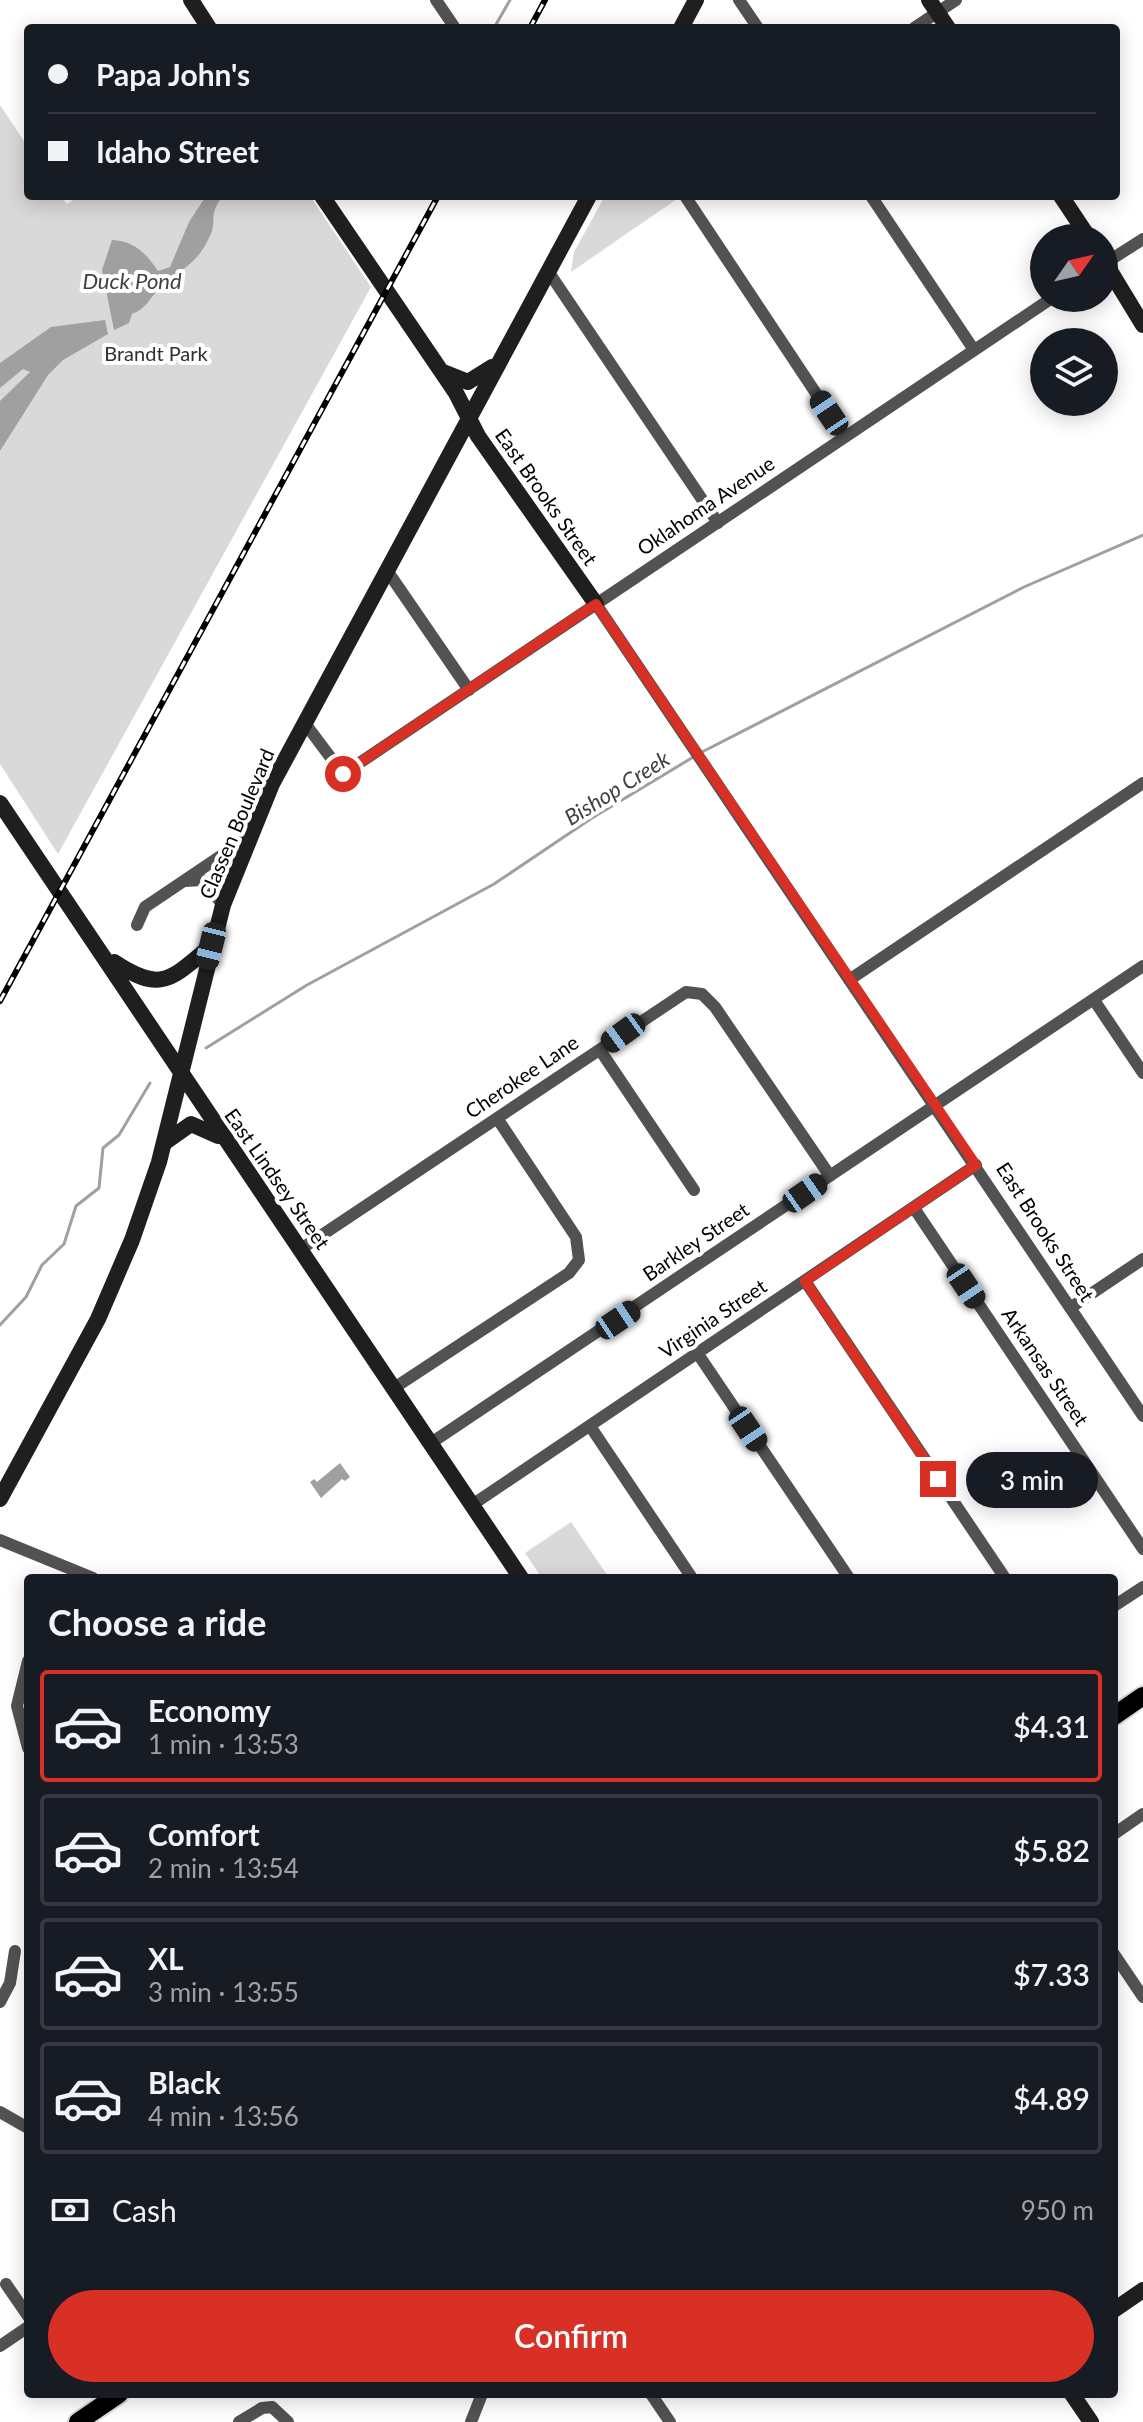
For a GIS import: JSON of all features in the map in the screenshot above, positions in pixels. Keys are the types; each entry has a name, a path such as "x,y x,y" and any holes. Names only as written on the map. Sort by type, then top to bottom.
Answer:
{"main road":[{"path":"1118,1713 1143,1696"},
{"path":"78,2422 113,2398"}],"street":[{"path":"191,0 206,24"},
{"path":"436,0 452,24"},
{"path":"683,24 696,0"},
{"path":"739,0 755,24"},
{"path":"917,24 933,6 956,0"},
{"path":"933,6 945,24"},
{"name":"East Brooks Street","path":"325,200 442,371 489,451 596,604 1143,1416"},
{"name":"Classen Boulevard","path":"0,1499 102,1310 146,1202 164,1143 211,946 249,837 304,722 587,200"},
{"path":"688,200 845,437"},
{"path":"874,200 974,350"},
{"path":"1064,200 1080,224"},
{"path":"1118,254 1143,239"},
{"path":"548,271 718,523"},
{"path":"1118,285 1143,325"},
{"name":"Oklahoma Avenue","path":"304,722 343,774 1031,312"},
{"path":"442,371 468,382 477,379 500,360"},
{"path":"450,452 470,440 489,451"},
{"path":"386,569 469,690"},
{"path":"849,980 1143,783"},
{"name":"East Lindsey Street","path":"0,803 108,958 223,1139 301,1249 518,1574"},
{"path":"137,925 145,907 249,837"},
{"path":"182,882 202,880 223,905"},
{"path":"108,958 145,981 164,981 182,972 211,946"},
{"name":"Barkley Street","path":"431,1443 1143,966"},
{"name":"Cherokee Lane","path":"301,1249 677,996 702,994 715,1007 830,1176"},
{"path":"1094,1000 1143,1073"},
{"path":"600,1050 694,1190"},
{"path":"394,1388 569,1273 580,1253 568,1224 497,1118"},
{"path":"164,1143 191,1124 223,1139"},
{"name":"Virginia Street","path":"472,1505 976,1165"},
{"name":"Arkansas Street","path":"914,1208 1143,1549"},
{"path":"1070,1308 1143,1259"},
{"path":"805,1281 1002,1574"},
{"path":"698,1354 846,1574"},
{"path":"590,1426 689,1574"},
{"path":"0,1540 62,1572"},
{"path":"1118,1603 1143,1587"},
{"path":"24,1677 17,1706 24,1733"},
{"path":"1118,1831 1143,1814"},
{"path":"0,2002 10,1983 15,1951"},
{"path":"1118,1958 1139,1982 1143,1997"},
{"path":"0,2112 24,2126"},
{"path":"6,2284 24,2310"},
{"path":"1118,2307 1143,2290"},
{"path":"0,2346 24,2330"},
{"path":"471,2422 480,2398"},
{"path":"654,2398 670,2422"},
{"path":"1075,2398 1091,2422"},
{"path":"239,2422 273,2401 288,2422"}],"green space":[{"name":"Brandt Park","path":"0,105 24,141 24,200 64,200 67,204 72,200 313,200 371,287 58,854 0,764"},
{"path":"603,200 676,200 571,272 574,252"},
{"path":"571,1522 606,1574 539,1574 525,1553"}],"water":[{"name":"Duck Pond","path":"203,200 220,200 215,208 212,231 193,261 132,314 129,323 114,330 102,270 112,240 139,249 158,271 170,267 189,222"},
{"path":"105,320 108,334 63,360 48,375 0,451 0,401 30,372 23,369 0,388 0,363 51,327"},
{"path":"340,1463 350,1477 345,1481 342,1479 321,1498 310,1482 314,1479 317,1482"}],"waterway":[{"path":"496,24 510,0"},
{"name":"Bishop Creek","path":"702,752 1024,587 1143,535"},
{"name":"Bishop Creek","path":"206,1048 307,985 494,884 592,818 695,756"},
{"name":"Bishop Creek","path":"0,1325 26,1297 42,1265 64,1244 76,1206 99,1188 103,1148 119,1135 150,1083"}],"railway":[{"path":"532,24 545,0"},
{"path":"0,1001 436,200"}],"route":[{"path":"343,774 596,604 976,1165 805,1281 938,1479"}]}
